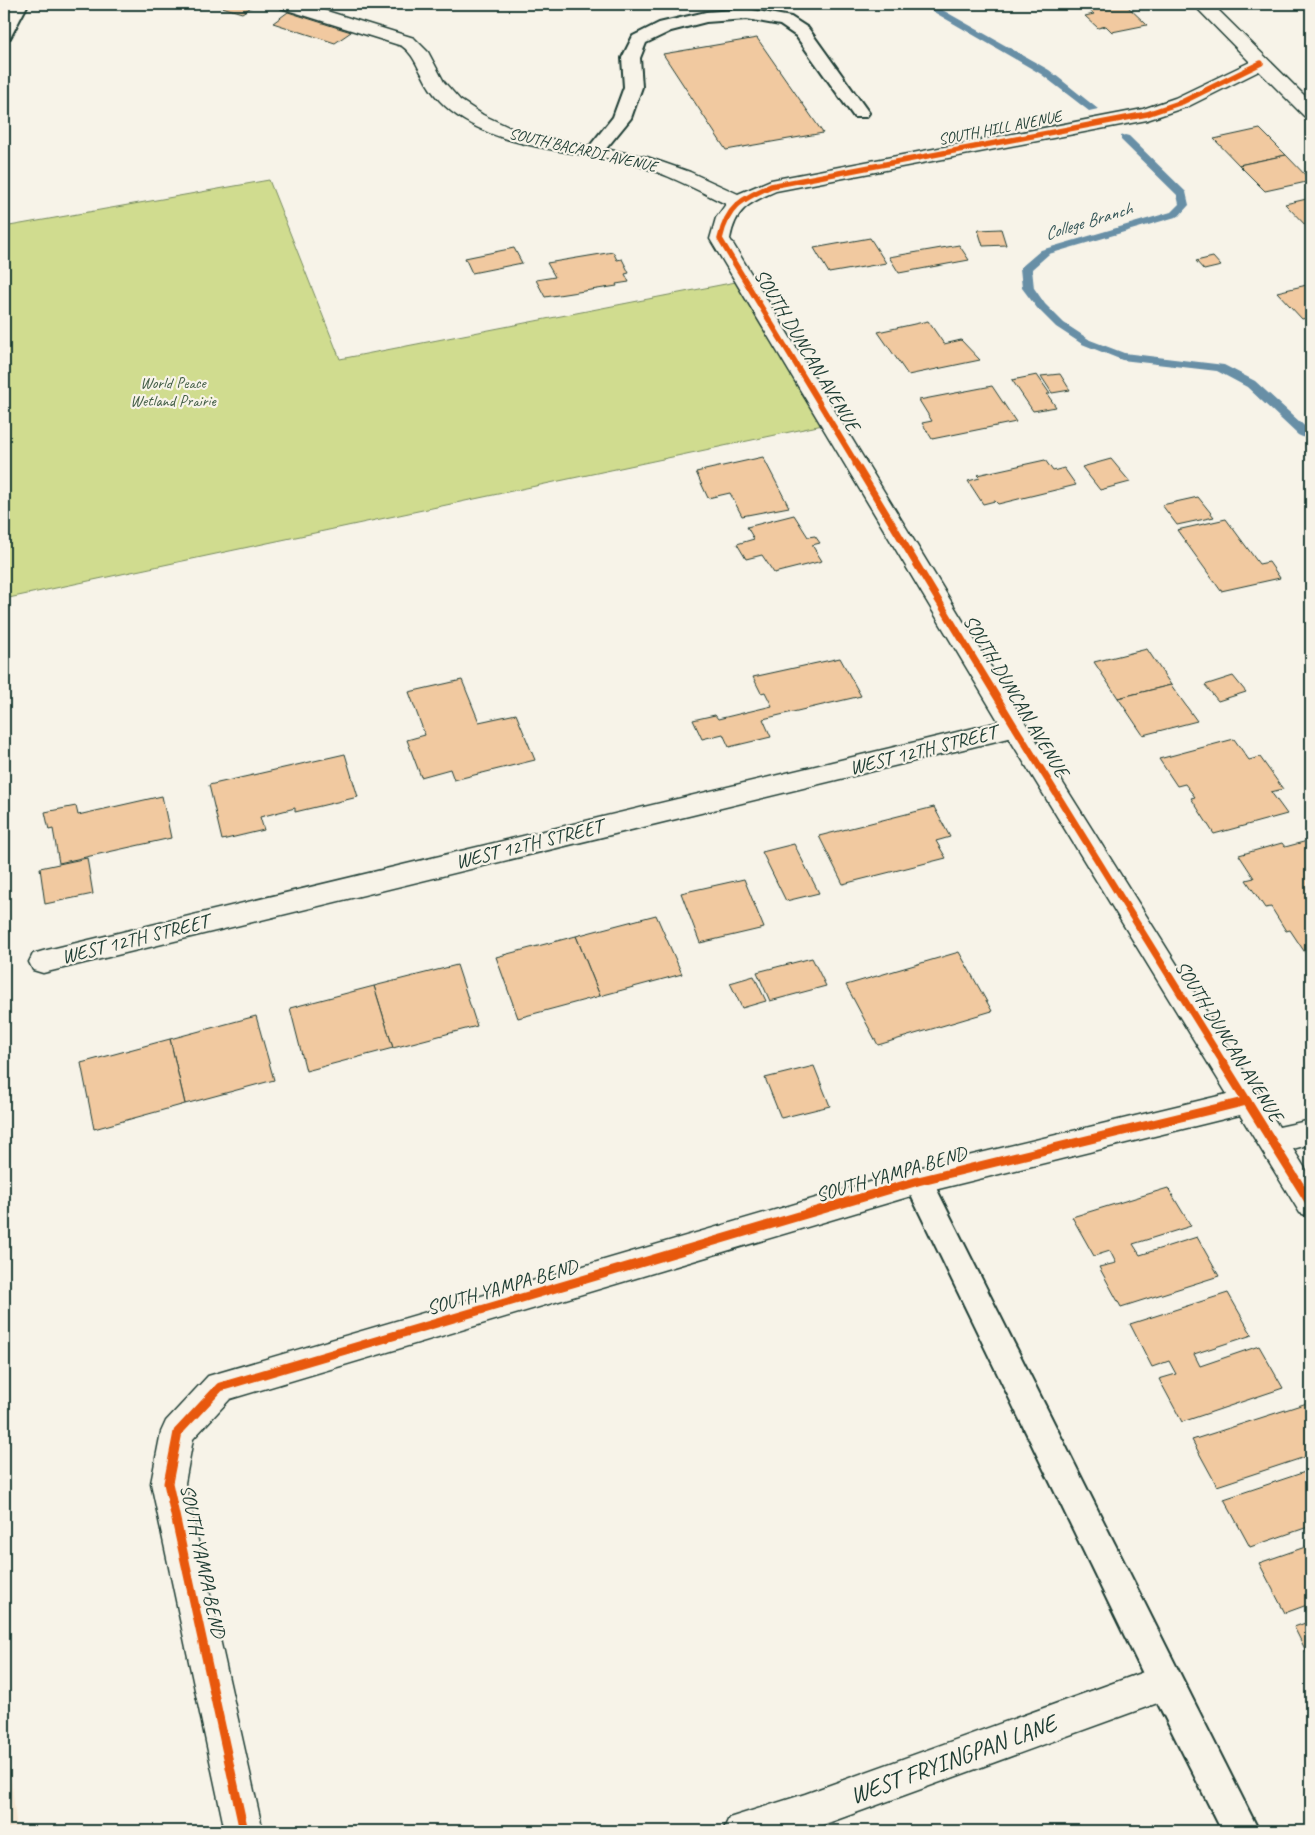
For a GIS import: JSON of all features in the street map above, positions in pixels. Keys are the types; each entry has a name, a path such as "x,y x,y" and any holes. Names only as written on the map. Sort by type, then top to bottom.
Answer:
{"street":[{"name":"SOUTH BACARDI AVENUE","path":"287,4 408,42 420,50 434,82 451,104 494,129 547,144 627,157 681,175 738,202"},
{"path":"1202,4 1311,112"},
{"name":"SOUTH HILL AVENUE","path":"738,202 771,186 1147,114 1182,102 1262,63"},
{"name":"SOUTH DUNCAN AVENUE","path":"738,202 723,220 720,239 1015,727 1311,1204"},
{"name":"WEST 12TH STREET","path":"43,962 1015,727"},
{"name":"SOUTH YAMPA BEND","path":"244,1831 168,1484 178,1432 220,1387 918,1181 1247,1101"},
{"path":"1272,1141 1311,1132"},
{"name":"WEST FRYINGPAN LANE","path":"742,1831 805,1813 1163,1683"}],"lane":[{"path":"4,34 20,4"},
{"path":"594,152 622,118 633,87 631,58 639,40 665,27 706,17 747,14 785,21 802,32 860,113"},
{"path":"918,1181 988,1320 1163,1683 1241,1831"}],"shaded area":[{"path":"4,1712 17,1831 4,1831"}],"green space":[{"name":"World Peace Wetland Prairie","path":"269,180 340,359 746,280 832,423 4,599 4,227"}],"building":[{"path":"212,4 256,4 242,13"},
{"path":"1082,4 1125,4 1147,25 1112,32 1106,26 1098,28 1085,16 1094,14"},
{"path":"288,12 351,32 335,43 273,23"},
{"path":"757,38 823,133 726,150 663,54"},
{"path":"1260,129 1286,155 1239,165 1214,139"},
{"path":"1286,155 1311,181 1265,191 1239,165"},
{"path":"1311,198 1311,231 1285,204"},
{"path":"1001,229 1006,245 983,246 978,230"},
{"path":"870,238 886,263 829,273 814,248"},
{"path":"959,245 969,260 899,273 889,257"},
{"path":"514,248 522,263 472,273 465,258"},
{"path":"613,252 617,260 622,259 629,273 625,274 629,282 616,284 617,286 545,297 536,280 555,277 547,263"},
{"path":"1213,257 1221,266 1204,270 1196,261"},
{"path":"1311,284 1311,317 1302,319 1277,292"},
{"path":"928,321 944,344 961,340 980,360 908,375 878,332"},
{"path":"1060,374 1070,390 1052,393 1041,376"},
{"path":"1037,375 1056,407 1033,411 1012,380"},
{"path":"992,386 1016,422 932,439 922,423 932,421 919,400"},
{"path":"763,457 789,507 742,516 730,493 708,498 696,472"},
{"path":"1111,459 1130,482 1100,490 1082,467"},
{"path":"1045,460 1053,471 1064,468 1076,485 998,504 995,501 983,504 968,481 980,478 977,475"},
{"path":"1198,497 1214,517 1177,525 1162,505"},
{"path":"794,515 808,537 815,536 820,543 812,545 822,561 774,573 762,555 746,559 737,544 754,539 747,527"},
{"path":"1226,519 1259,564 1269,562 1280,578 1221,591 1177,530"},
{"path":"1147,649 1171,685 1118,698 1094,662"},
{"path":"840,658 861,696 763,719 771,737 729,747 723,734 702,739 693,720 715,715 718,719 772,706 765,692 761,693 753,677"},
{"path":"1233,676 1246,692 1218,701 1205,685"},
{"path":"462,680 479,722 516,714 535,760 454,780 450,769 421,777 407,740 425,735 409,692"},
{"path":"1171,685 1197,721 1143,735 1118,698"},
{"path":"1234,739 1249,760 1260,757 1283,789 1271,792 1287,814 1214,834 1191,798 1195,797 1185,784 1177,786 1159,759"},
{"path":"345,754 358,797 295,812 295,808 260,817 264,830 222,840 209,785"},
{"path":"162,796 171,838 59,863 53,829 49,830 45,812 76,806 78,815"},
{"path":"934,807 950,837 936,841 946,858 843,884 819,836"},
{"path":"1311,840 1311,952 1306,954 1290,930 1286,931 1271,907 1265,908 1246,880 1254,878 1239,855 1282,843 1285,847"},
{"path":"794,844 819,893 786,901 762,852"},
{"path":"87,858 93,894 45,904 40,868"},
{"path":"744,879 764,928 700,943 681,893"},
{"path":"656,915 682,974 600,996 576,936"},
{"path":"576,936 600,996 518,1018 496,957"},
{"path":"959,952 992,1011 878,1045 846,985"},
{"path":"812,958 826,986 770,1001 757,972"},
{"path":"457,965 477,1026 393,1048 374,986"},
{"path":"754,976 766,1001 742,1008 730,983"},
{"path":"374,986 393,1048 306,1071 290,1008"},
{"path":"256,1016 274,1080 185,1104 170,1039"},
{"path":"170,1039 185,1104 94,1129 81,1063"},
{"path":"814,1066 830,1106 781,1118 765,1078"},
{"path":"1168,1188 1191,1226 1133,1244 1140,1255 1197,1237 1219,1276 1121,1307 1099,1267 1116,1263 1110,1251 1094,1256 1072,1217"},
{"path":"1228,1293 1252,1335 1194,1354 1200,1366 1259,1346 1283,1388 1182,1422 1159,1379 1176,1374 1169,1361 1152,1367 1130,1324"},
{"path":"1307,1403 1311,1411 1311,1455 1217,1486 1192,1440"},
{"path":"1311,1470 1311,1526 1250,1547 1224,1499"},
{"path":"1311,1545 1311,1612 1307,1605 1285,1613 1259,1563"},
{"path":"1311,1621 1311,1661 1294,1627"}],"waterway":[{"name":"College Branch","path":"925,4 1045,72 1093,109"},
{"name":"College Branch","path":"1125,138 1182,194 1184,205 1175,214 1045,252 1026,268 1028,288 1041,306 1060,325 1086,342 1122,356 1220,368 1251,384 1302,432 1311,437"}],"cycle path":[{"path":"1261,63 1182,102 1147,114 771,186 743,199 730,210 722,227 720,239 1015,727 1311,1204"},
{"path":"244,1831 168,1483 178,1432 220,1387 918,1181 1247,1101"}]}
